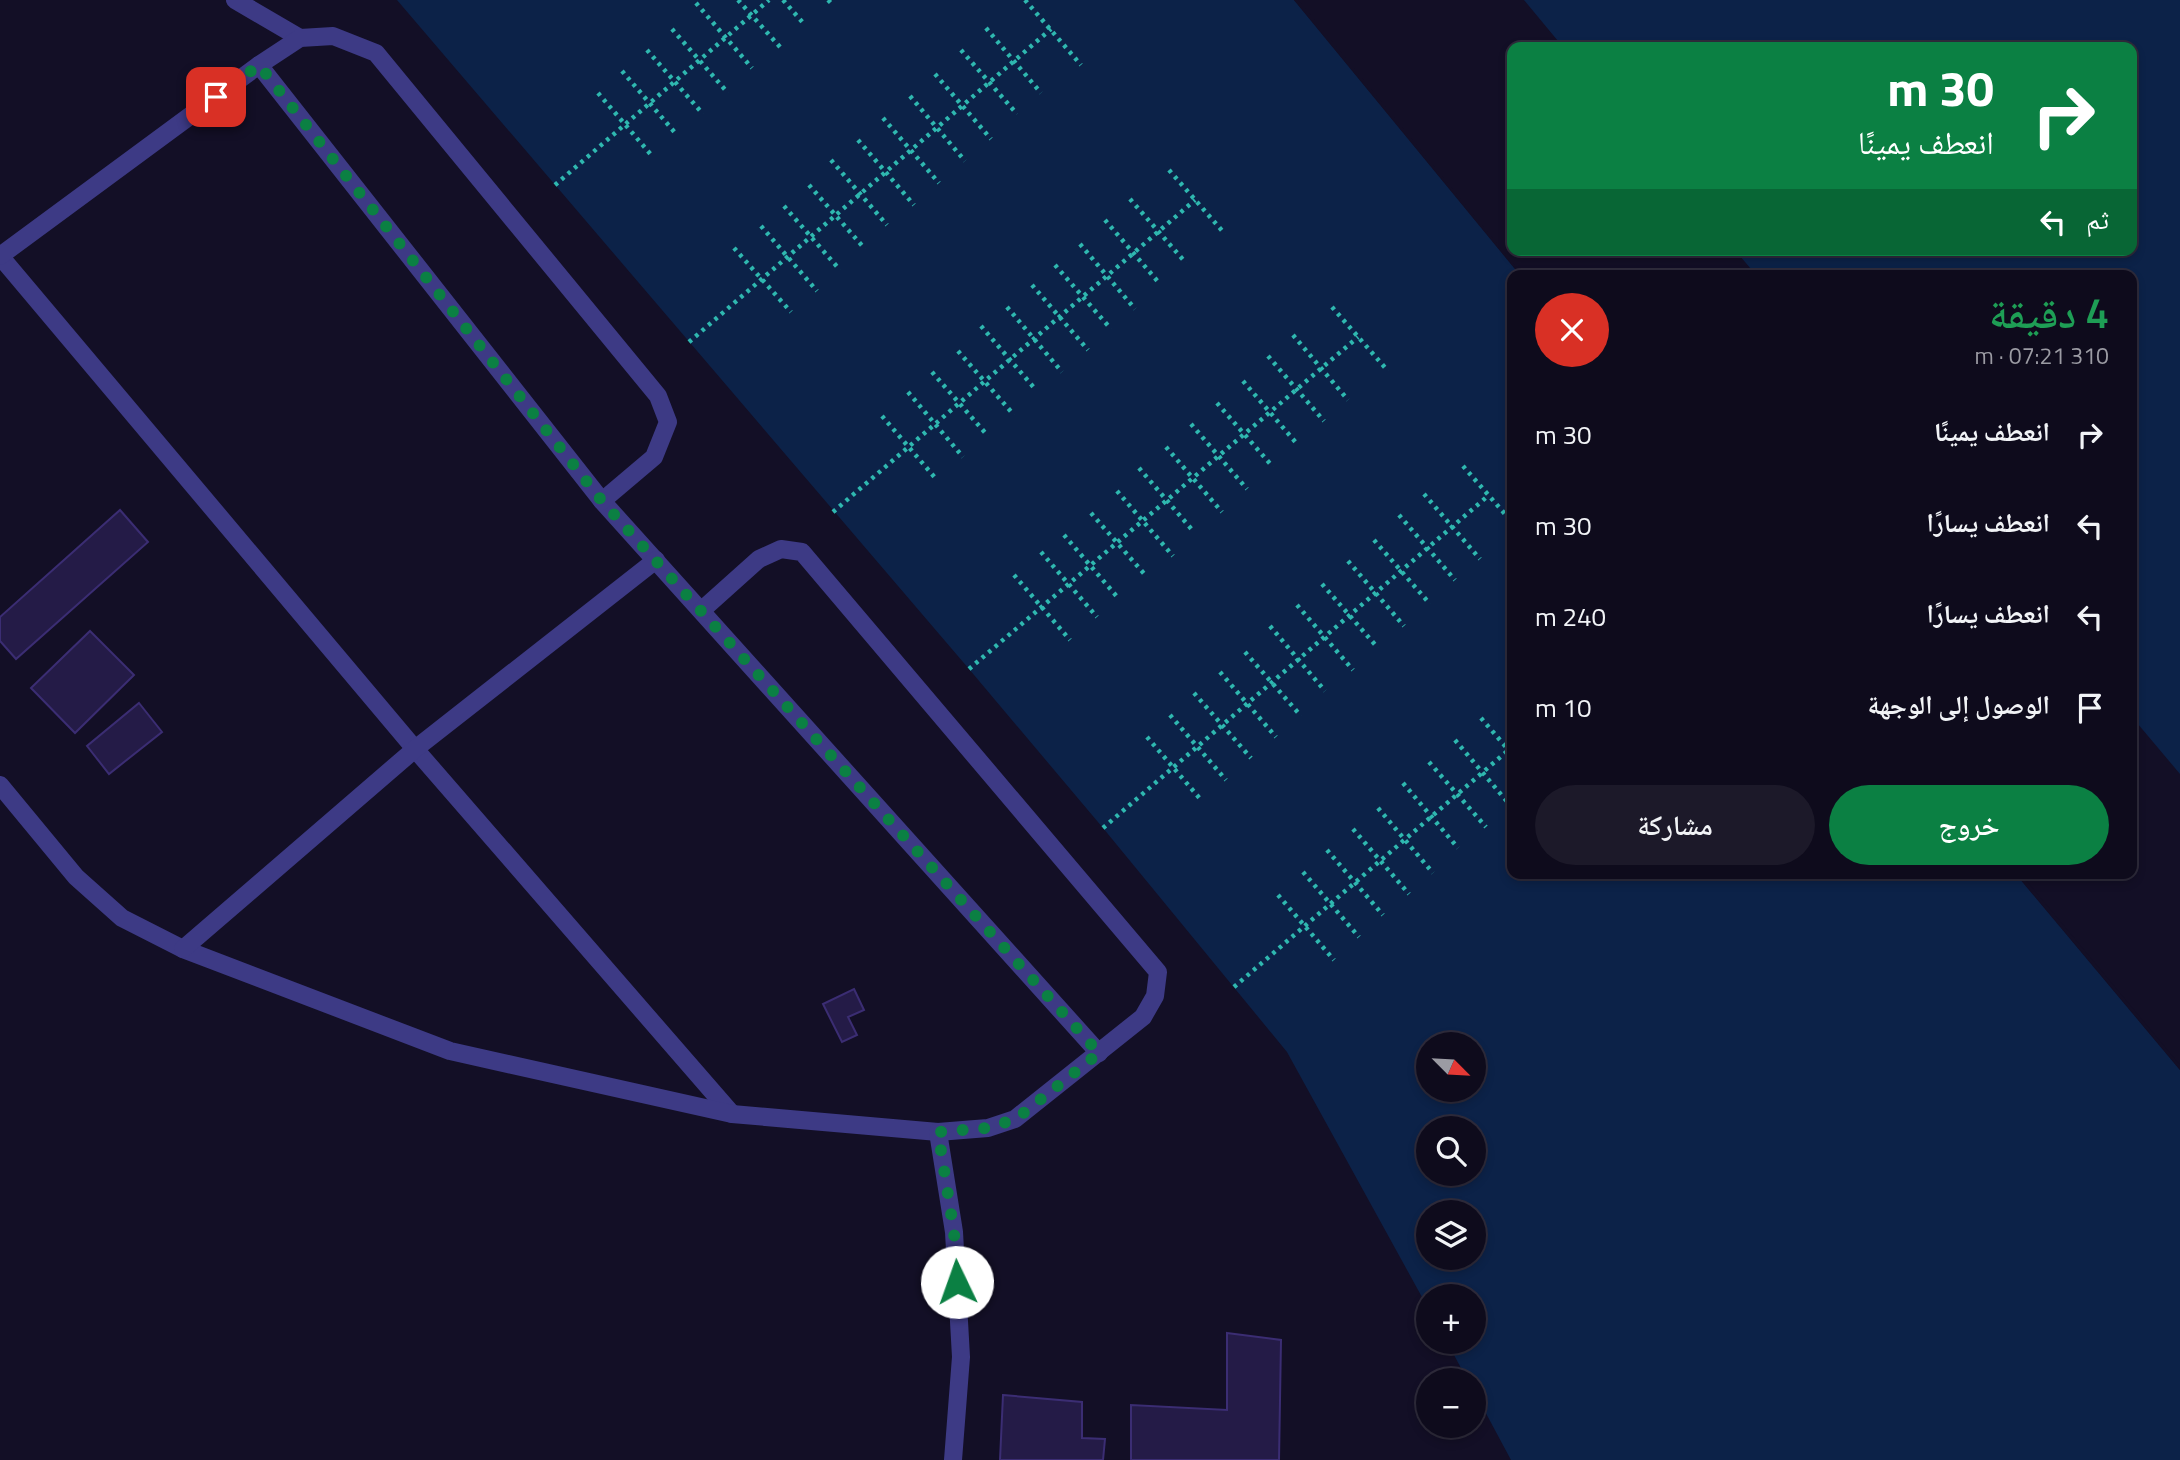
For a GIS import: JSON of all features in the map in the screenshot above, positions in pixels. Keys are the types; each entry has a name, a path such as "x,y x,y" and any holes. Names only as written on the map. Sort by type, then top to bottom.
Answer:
{"lane":[{"path":"235,0 300,38"},
{"path":"602,501 654,457 668,422 658,396 376,53 333,36 300,38 259,65 0,256 415,749 732,1114"},
{"path":"259,65 602,501 1099,1053"},
{"path":"0,785 76,877 122,918 183,949 450,1051 732,1114 938,1132 988,1128 1016,1119 1143,1017 1155,996 1158,972 802,552 781,549 759,559 702,610"},
{"path":"183,949 415,749 656,559"},
{"path":"938,1132 954,1232 961,1357 953,1460"}],"path":[{"path":"738,0 779,47"},
{"path":"555,185 769,0"},
{"path":"783,0 805,25"},
{"path":"1026,0 1081,65"},
{"path":"696,3 752,68"},
{"path":"986,28 1041,93"},
{"path":"672,29 728,93"},
{"path":"689,342 1051,29"},
{"path":"647,50 703,114"},
{"path":"961,50 1017,114"},
{"path":"622,71 677,135"},
{"path":"935,74 991,139"},
{"path":"598,93 653,157"},
{"path":"910,96 965,161"},
{"path":"883,118 939,183"},
{"path":"858,140 914,205"},
{"path":"831,160 887,225"},
{"path":"1169,170 1225,234"},
{"path":"809,185 865,249"},
{"path":"1130,198 1185,263"},
{"path":"833,512 1195,200"},
{"path":"784,206 840,271"},
{"path":"1105,220 1160,284"},
{"path":"761,226 817,291"},
{"path":"1080,244 1135,309"},
{"path":"734,248 791,312"},
{"path":"1055,265 1111,330"},
{"path":"1032,285 1087,350"},
{"path":"1007,307 1062,372"},
{"path":"1332,307 1388,371"},
{"path":"981,326 1037,390"},
{"path":"1293,335 1348,400"},
{"path":"969,669 1358,337"},
{"path":"958,351 1014,415"},
{"path":"1268,356 1324,421"},
{"path":"932,372 988,436"},
{"path":"1243,380 1298,445"},
{"path":"908,392 964,457"},
{"path":"1217,403 1273,467"},
{"path":"882,415 937,480"},
{"path":"1191,424 1247,489"},
{"path":"1166,447 1222,512"},
{"path":"1463,466 1507,516"},
{"path":"1139,467 1194,532"},
{"path":"1117,491 1173,556"},
{"path":"1424,494 1480,559"},
{"path":"1103,828 1489,495"},
{"path":"1091,513 1147,577"},
{"path":"1399,515 1455,580"},
{"path":"1064,535 1119,600"},
{"path":"1374,540 1430,604"},
{"path":"1041,552 1097,617"},
{"path":"1348,561 1404,626"},
{"path":"1014,575 1070,640"},
{"path":"1322,584 1378,648"},
{"path":"1297,606 1353,670"},
{"path":"1270,626 1325,691"},
{"path":"1245,652 1301,716"},
{"path":"1220,673 1276,737"},
{"path":"1194,693 1251,758"},
{"path":"1170,715 1226,780"},
{"path":"1481,718 1507,748"},
{"path":"1147,737 1202,802"},
{"path":"1455,740 1507,801"},
{"path":"1234,987 1507,751"},
{"path":"1429,762 1486,827"},
{"path":"1402,783 1458,848"},
{"path":"1378,808 1433,873"},
{"path":"1353,829 1409,894"},
{"path":"1327,850 1383,915"},
{"path":"1303,872 1359,937"},
{"path":"1279,895 1334,960"}],"water":[{"path":"397,0 1294,0 1516,270 1507,270 1507,879 2020,879 2180,1070 2180,1460 1511,1460 1486,1413 1486,1368 1461,1368 1453,1354 1486,1354 1486,1284 1416,1284 1416,1286 1287,1052 969,669"},
{"path":"1524,0 2180,0 2180,774 2137,723 2137,270 1752,270 1740,256 2137,256 2137,42 1559,42"}],"pier":[{"path":"1294,0 1301,3 1519,270 1516,270"},
{"path":"2020,879 2025,879 2180,1065 2180,1070"}],"building":[{"path":"120,510 148,542 16,659 0,641 0,617"},
{"path":"90,631 134,675 75,733 31,688"},
{"path":"139,703 162,732 109,774 87,746"},
{"path":"854,989 864,1010 848,1017 857,1035 842,1042 823,1004"},
{"path":"1227,1333 1281,1340 1279,1460 1131,1460 1131,1405 1227,1410"},
{"path":"1003,1395 1082,1402 1082,1438 1105,1439 1103,1460 1000,1460"}],"route":[{"path":"216,97 259,65 602,501 1099,1053 1016,1119 988,1128 938,1132 954,1232 957,1282"}]}
